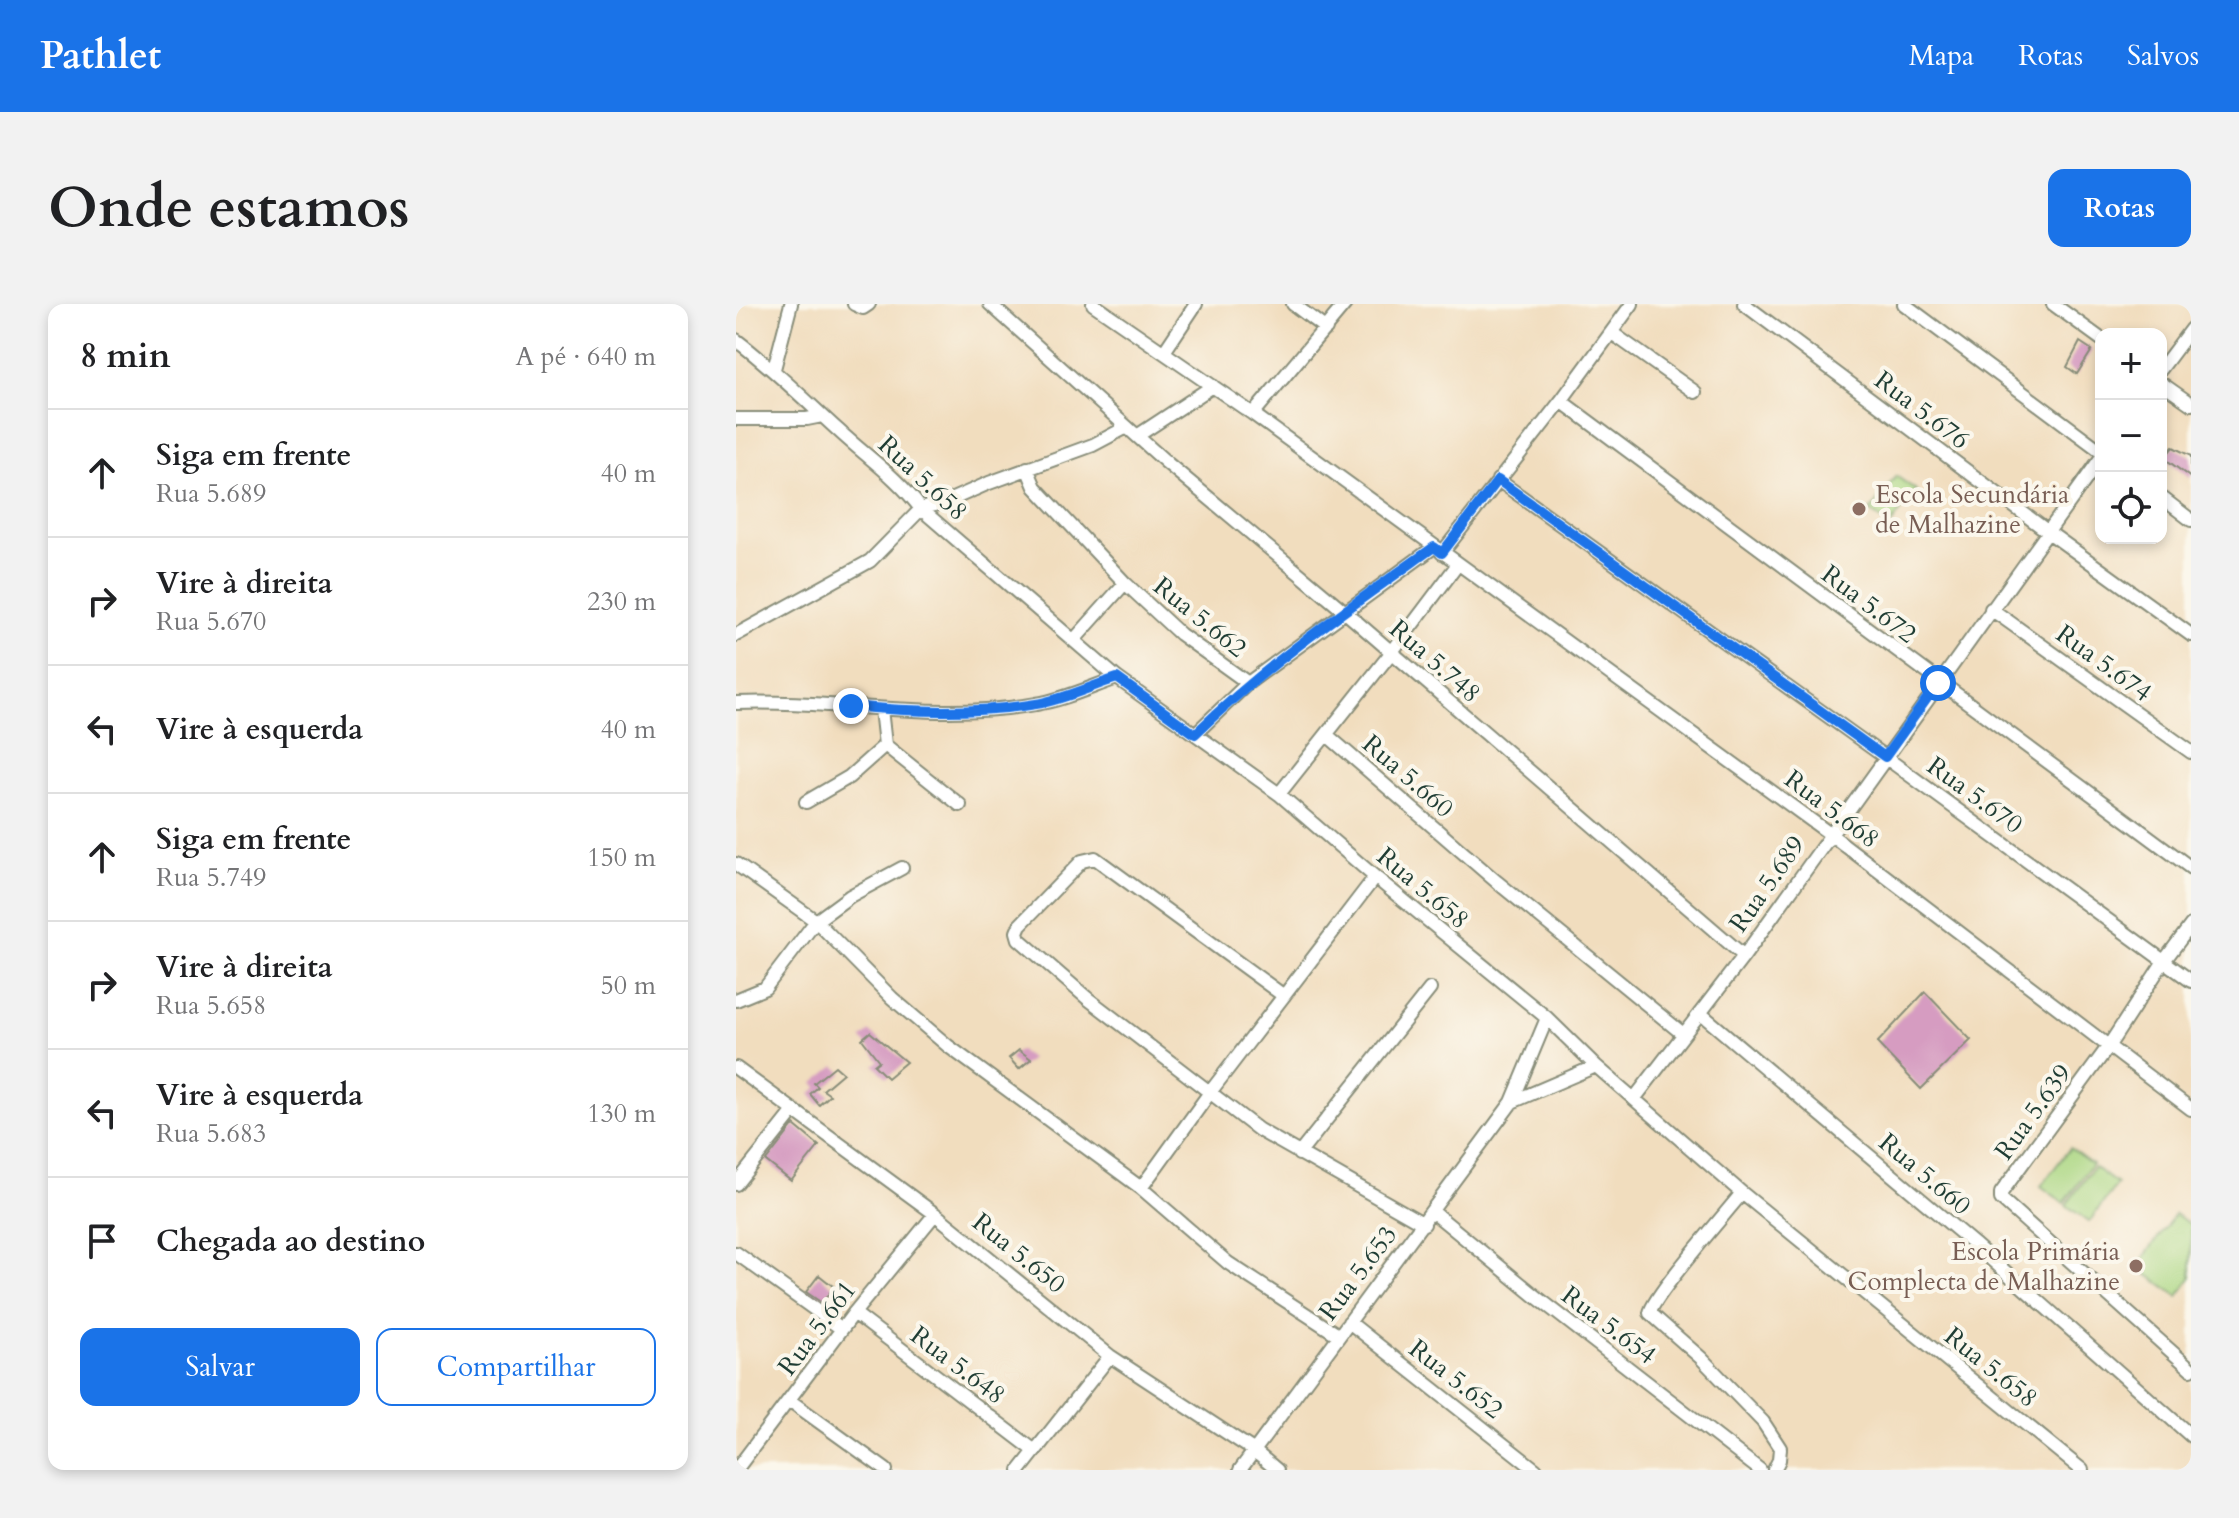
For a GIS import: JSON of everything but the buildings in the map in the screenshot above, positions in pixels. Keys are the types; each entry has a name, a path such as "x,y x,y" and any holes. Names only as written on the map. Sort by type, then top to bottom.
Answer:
{"street":[{"path":"774,369 791,304"},
{"path":"854,304 863,308 869,304"},
{"name":"Rua 5.748","path":"990,304 1132,432 1744,956"},
{"path":"1093,304 1253,414 1438,550"},
{"path":"1164,352 1196,304"},
{"path":"1293,304 1326,329"},
{"path":"1253,414 1345,304"},
{"path":"1195,734 1248,683 1344,611 1438,550 1561,401 1632,304"},
{"name":"Rua 5.676","path":"1744,304 2191,635"},
{"path":"1904,304 2095,447"},
{"path":"2053,304 2095,335"},
{"path":"2167,361 2191,329"},
{"path":"1612,333 1695,392"},
{"name":"Rua 5.658","path":"736,340 774,369 822,416 899,482 921,509 1117,678 1279,794 1547,1018 1596,1066 1742,1193 2082,1470"},
{"path":"736,635 870,561 921,509 1132,432 1213,386"},
{"path":"2167,387 2191,404"},
{"name":"Rua 5.672","path":"1561,401 2191,868"},
{"path":"736,419 807,419 822,416"},
{"name":"Rua 5.689","path":"1634,1099 1744,956 2095,466"},
{"name":"Rua 5.662","path":"1027,468 1035,487 1125,583 1180,634 1248,683"},
{"name":"Rua 5.670","path":"1498,480 2191,981"},
{"path":"2167,502 2191,520"},
{"name":"Rua 5.668","path":"1438,550 1830,834 2191,1109"},
{"path":"1279,794 1458,564"},
{"path":"1074,640 1125,583"},
{"name":"Rua 5.674","path":"1991,609 2191,752"},
{"path":"736,703 787,701 881,709 988,709 1039,704 1117,678"},
{"path":"881,709 885,745 960,805"},
{"name":"Rua 5.660","path":"1327,735 1497,882 1683,1034"},
{"path":"806,802 849,777 885,745"},
{"path":"1284,996 1095,858 1082,861 1020,925 1017,932 1019,939 1087,998 1259,1130 1424,1224"},
{"path":"736,864 816,921 892,998 948,1046 1141,1188 1228,1263 1338,1335"},
{"path":"736,1000 765,988 816,921 850,896 902,868"},
{"path":"1141,1188 1375,877"},
{"path":"2108,1047 2191,925"},
{"path":"1299,1154 1430,989"},
{"name":"Rua 5.660","path":"1700,1013 1974,1244 2191,1436"},
{"name":"Rua 5.653","path":"1240,1470 1512,1102 1547,1018"},
{"name":"Rua 5.639","path":"2108,1047 2001,1193 2004,1204 2191,1369"},
{"path":"1512,1102 1596,1066"},
{"name":"Rua 5.650","path":"736,1068 935,1214 1110,1356 1253,1450 1277,1470"},
{"path":"736,1184 794,1111"},
{"path":"1742,1193 1651,1307 1650,1313 1701,1358 1763,1422 1780,1448 1774,1470"},
{"name":"Rua 5.654","path":"1433,1212 1538,1298 1760,1470"},
{"name":"Rua 5.661","path":"736,1470 854,1313 935,1214"},
{"path":"736,1253 842,1329"},
{"name":"Rua 5.648","path":"854,1313 1035,1451"},
{"name":"Rua 5.652","path":"1349,1322 1536,1470"},
{"path":"1020,1470 1110,1356"},
{"path":"789,1400 886,1470"},
{"path":"1512,1470 1521,1459"}],"green space":[{"path":"1896,476 1916,490 1890,526 1870,511"},
{"path":"2070,1148 2092,1164 2064,1203 2041,1186"},
{"path":"2094,1167 2117,1184 2089,1222 2066,1205"},
{"path":"2175,1214 2191,1225 2191,1278 2178,1296 2137,1267"}],"place":[{"name":"Escola Secundária de Malhazine","path":"1859,509"},
{"name":"Escola Primária Complecta de Malhazine","path":"2136,1266"}],"route":[{"path":"851,706 881,709 1014,707 1039,704 1117,678 1195,734 1248,683 1304,640 1434,547 1442,553 1498,480 1885,757 1938,683"}]}
